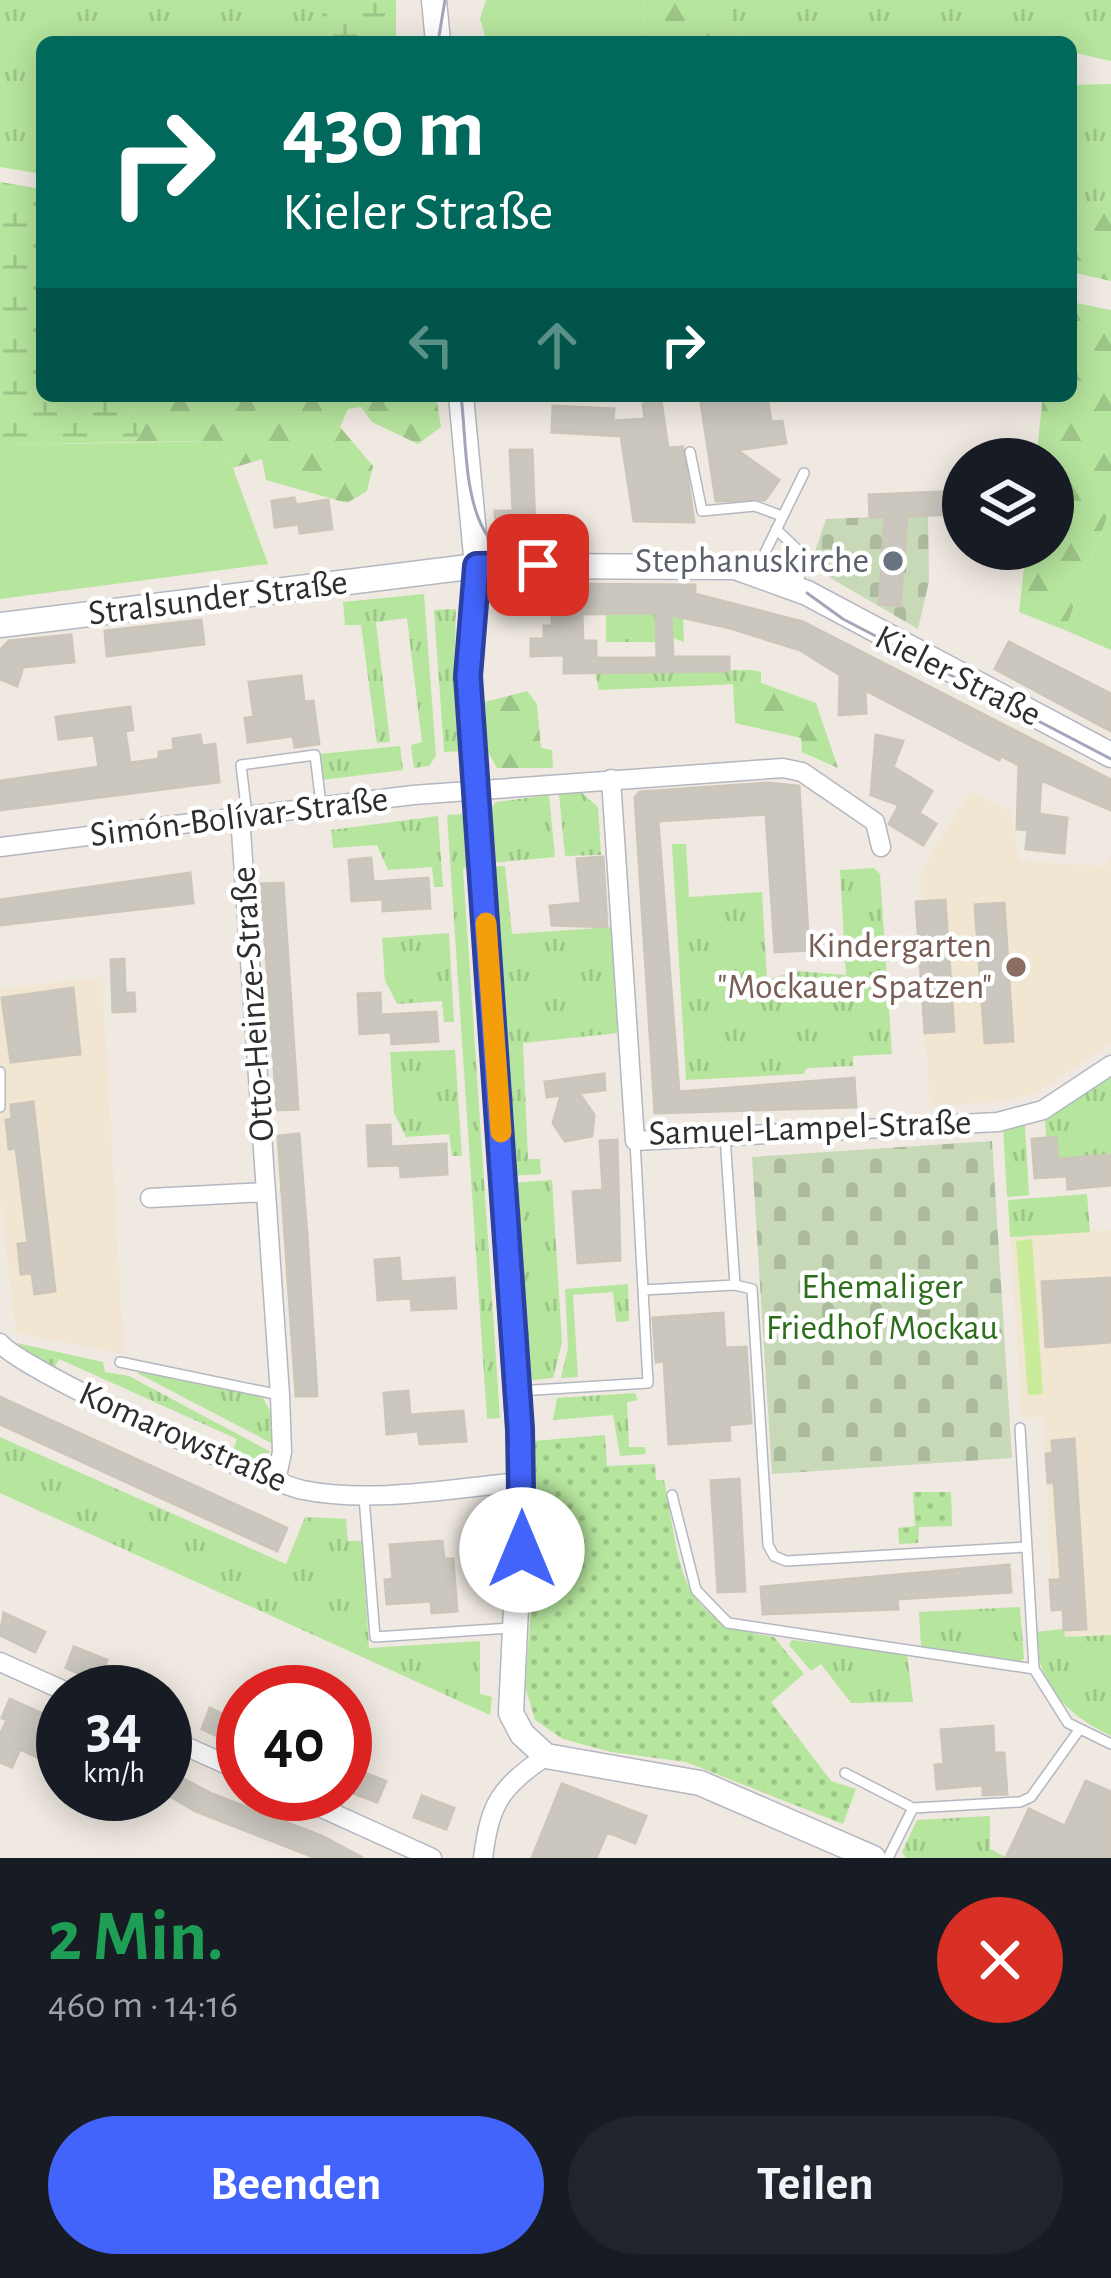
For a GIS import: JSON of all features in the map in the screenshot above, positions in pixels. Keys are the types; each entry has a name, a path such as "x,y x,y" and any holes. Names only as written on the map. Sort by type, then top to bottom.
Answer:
{"street":[{"path":"434,0 437,36"},
{"path":"462,402 477,566 468,676 522,1482 511,1713 522,1734 546,1756 700,1784 872,1858"},
{"path":"477,566 756,572"},
{"name":"Stralsunder Straße","path":"0,625 477,566"},
{"path":"436,571 450,578 472,615"},
{"name":"Kieler Straße","path":"756,572 803,592 1111,755"},
{"path":"478,789 783,768 802,772 875,822 881,847"},
{"name":"Samuel-Lampel-Straße","path":"610,779 635,1141 998,1122 1042,1110 1111,1065"},
{"name":"Simón-Bolívar-Straße","path":"0,848 478,789"},
{"name":"Otto-Heinze-Straße","path":"244,816 280,1395 282,1452 276,1481"},
{"name":"Otto-Heinze-Straße","path":"150,1198 266,1192"},
{"name":"Komarowstraße","path":"0,1342 27,1366 302,1490 364,1494 522,1482"},
{"path":"0,1661 36,1678"},
{"path":"483,1858 489,1812 512,1780 546,1756"},
{"path":"350,1821 432,1858"}],"lane":[{"path":"690,452 702,511 755,506 782,516"},
{"path":"756,572 804,473"},
{"path":"776,529 800,552 803,592"},
{"path":"244,816 241,765 315,755 322,806"},
{"path":"0,1072 0,1107"},
{"path":"724,1136 735,1285"},
{"path":"518,1391 648,1383 635,1141"},
{"path":"644,1290 752,1288 768,1545 774,1556 786,1561 1025,1547"},
{"path":"120,1362 280,1395"},
{"path":"1020,1428 1034,1669 1068,1723 1111,1744"},
{"path":"364,1494 375,1637 517,1628"},
{"path":"673,1495 696,1590 728,1624 1034,1669"},
{"path":"845,1773 913,1808 1020,1802 1031,1796 1079,1730"},
{"path":"888,1858 913,1808"}],"shaded area":[{"name":"Kindergarten \"Mockauer Spatzen\"","path":"970,792 1011,812 1019,861 1104,866 1111,857 1111,1044 1036,1093 1007,1101 930,1107 916,902 921,901 921,870"},
{"path":"102,977 124,1354 16,1333 0,1198 0,989"},
{"path":"1111,1230 1111,1635 1064,1637 1063,1610 1052,1610 1044,1417 1022,1418 1010,1237"}],"green space":[{"path":"0,0 396,0 396,36 36,36 36,173 0,167"},
{"path":"316,0 386,0 381,36 331,36"},
{"path":"486,0 645,0 642,36 485,36 480,19"},
{"path":"645,0 723,0 738,36 642,36"},
{"path":"723,0 1111,0 1111,61 1077,53 1077,36 738,36"},
{"path":"1111,84 1111,198 1077,212 1077,85"},
{"path":"0,182 36,188 36,402 135,402 132,413 144,428 133,442 0,445"},
{"path":"1111,198 1111,281 1077,273 1077,212"},
{"path":"1077,303 1111,310 1111,507 1065,630 1019,612 1024,570 1074,570 1074,438 1038,438 1042,402 1077,402"},
{"path":"135,402 437,402 441,427 418,444 372,422 361,407 348,409 340,427 373,466 367,491 347,503 266,480 262,459 233,468 223,441 133,442 143,428 132,413"},
{"path":"223,441 268,564 0,599 0,445"},
{"path":"1111,507 1111,650 1065,630"},
{"path":"928,515 929,581 918,629 810,566 826,519"},
{"path":"424,594 436,756 429,766 414,768 411,745 422,742 407,618 376,622 390,742 377,743 361,625 345,625 343,602"},
{"path":"456,609 454,681 463,751 444,752 434,610"},
{"path":"606,613 683,613 684,642 657,632 656,642 606,642"},
{"path":"595,672 761,672 761,683 599,690"},
{"path":"761,683 816,703 838,768 802,752 801,738 735,723 733,684"},
{"path":"527,691 537,704 541,748 552,750 553,768 497,768 488,752 485,702"},
{"path":"400,746 403,770 322,780 319,754"},
{"path":"582,793 598,807 601,855 565,856 559,794"},
{"path":"549,795 555,857 490,863 487,815 496,802"},
{"path":"465,814 470,867 463,869 500,1418 487,1419 447,815"},
{"path":"438,816 443,887 434,887 432,867 388,870 377,845 333,848 331,830"},
{"path":"672,844 686,844 689,897 762,892 767,980 796,971 846,975 840,870 874,868 880,874 892,1054 853,1056 853,1066 807,1068 803,1074 686,1080"},
{"path":"505,866 512,934 612,927 618,1033 523,1043 528,1159 540,1159 541,1174 510,1176 490,867"},
{"path":"449,933 454,1022 444,1022 442,1001 397,1004 385,980 382,938"},
{"path":"455,1050 462,1156 452,1156 449,1134 406,1137 394,1113 390,1052"},
{"path":"1111,1076 1111,1155 1058,1161 1056,1138 1046,1138 1045,1119"},
{"path":"1025,1126 1029,1195 1007,1197 1003,1128"},
{"name":"Ehemaliger Friedhof Mockau","path":"992,1141 1012,1458 772,1474 752,1157"},
{"path":"552,1180 562,1343 553,1378 524,1381 511,1183"},
{"path":"1087,1194 1090,1232 1010,1237 1008,1200"},
{"path":"1032,1239 1043,1394 1028,1395 1016,1241"},
{"path":"628,1284 629,1321 616,1322 613,1292 573,1295 578,1377 561,1378 568,1348 565,1289"},
{"path":"12,1342 103,1362 105,1372 129,1376 271,1452 252,1459 233,1450 237,1439 59,1359 54,1369"},
{"path":"137,1373 262,1396 276,1422 275,1445"},
{"path":"635,1393 638,1400 627,1402 629,1447 645,1447 646,1454 620,1456 613,1415 553,1420 557,1398"},
{"path":"605,1435 607,1466 655,1464 656,1480 664,1480 680,1562 700,1603 741,1630 774,1637 804,1674 771,1702 831,1781 856,1789 843,1824 686,1762 611,1752 563,1739 535,1720 525,1686 538,1523 534,1441"},
{"path":"0,1437 286,1564 305,1517 346,1519 348,1541 362,1541 369,1648 480,1641 480,1694 492,1697 490,1715 0,1493"},
{"path":"913,1492 951,1492 952,1526 919,1527 918,1543 899,1544 898,1528 915,1526"},
{"path":"1020,1607 1024,1659 1017,1664 921,1646 919,1612"},
{"path":"1064,1629 1065,1637 1111,1635 1111,1736 1067,1707 1048,1682 1035,1632"},
{"path":"792,1640 907,1654 913,1702 851,1703 821,1664 811,1671 789,1645"},
{"path":"990,1816 990,1849 1008,1858 906,1858 902,1852 917,1820"}],"building":[{"path":"661,402 668,448 683,447 694,522 634,521 621,436 552,432 553,406 614,409 613,421 645,419 643,404"},
{"path":"701,402 768,402 771,422 782,421 786,443 737,450 779,480 765,500 716,501"},
{"path":"510,450 532,450 535,527 496,527 495,511 513,511"},
{"path":"942,492 942,515 907,516 900,606 879,604 885,517 870,517 869,495"},
{"path":"294,498 296,505 328,500 332,529 300,533 299,524 275,527 272,501"},
{"path":"552,584 695,585 695,594 803,622 1111,780 1111,810 1041,780 1039,814 1067,818 1064,853 1026,849 1028,830 1017,829 1019,765 1001,756 999,760 865,690 866,713 839,715 840,675 800,650 671,615 673,657 729,657 729,671 564,673 564,655 531,656 531,639 544,639 544,626 552,626","holes":["656,613 657,658 596,658 596,641 583,641 582,614"]},
{"path":"201,620 204,644 107,656 105,631"},
{"path":"71,635 74,662 23,667 17,686 0,679 0,650 9,641"},
{"path":"1009,642 1111,694 1111,731 995,669"},
{"path":"301,676 304,702 313,701 319,744 295,747 293,736 248,742 245,718 254,717 249,682"},
{"path":"130,707 133,730 125,731 130,763 159,759 159,752 174,750 173,739 200,735 202,746 215,744 219,782 0,810 0,781 99,767 94,735 59,739 56,717"},
{"path":"876,735 903,741 893,767 932,791 919,813 936,824 923,845 889,824 899,805 871,795"},
{"path":"767,783 799,786 809,950 775,952 766,814 658,821 679,1092 854,1078 856,1107 655,1113 635,797 640,792"},
{"path":"603,857 607,927 552,925 550,906 581,903 577,859"},
{"path":"371,858 373,882 428,878 430,908 383,911 383,899 352,901 349,860"},
{"path":"190,873 193,903 0,925 0,900"},
{"path":"283,883 298,1109 277,1110 261,884"},
{"path":"945,900 954,1031 925,1033 916,902"},
{"path":"1004,903 1013,1041 985,1043 975,905"},
{"path":"124,959 125,993 134,993 135,1011 113,1012 111,960"},
{"path":"73,988 80,1054 11,1062 2,998"},
{"path":"380,993 381,1015 436,1012 438,1041 392,1044 391,1032 360,1034 358,994"},
{"path":"604,1074 605,1090 579,1093 594,1115 592,1136 565,1141 553,1123 561,1095 547,1097 545,1082"},
{"path":"33,1102 55,1291 35,1294 32,1273 21,1274 18,1244 28,1243 16,1148 9,1149 6,1120 12,1119 11,1105"},
{"path":"390,1125 391,1147 446,1144 447,1174 401,1177 400,1165 369,1166 367,1126"},
{"path":"299,1134 317,1396 296,1396 278,1136"},
{"path":"1056,1137 1058,1159 1111,1155 1111,1185 1068,1189 1067,1176 1035,1178 1032,1139"},
{"path":"617,1140 620,1260 578,1263 573,1192 603,1190 600,1141"},
{"path":"399,1258 401,1282 454,1278 456,1308 412,1310 411,1298 378,1300 375,1260"},
{"path":"1111,1278 1111,1342 1046,1347 1042,1282"},
{"path":"723,1313 725,1348 746,1347 751,1423 729,1425 730,1440 669,1444 664,1361 656,1362 653,1318"},
{"path":"408,1391 410,1415 463,1411 466,1441 420,1444 418,1431 387,1434 384,1393"},
{"path":"0,1397 287,1528 277,1551 0,1424"},
{"path":"1074,1439 1086,1629 1064,1630 1063,1609 1052,1610 1050,1580 1061,1580 1054,1482 1048,1483 1046,1454 1053,1453 1052,1441"},
{"path":"739,1479 745,1591 718,1592 711,1481"},
{"path":"442,1541 444,1559 453,1559 457,1611 432,1613 431,1601 387,1604 385,1580 393,1579 390,1545"},
{"path":"1009,1565 1011,1592 897,1599 898,1609 763,1614 761,1587"},
{"path":"4,1613 45,1632 35,1652 0,1635"},
{"path":"74,1647 107,1660 105,1665 67,1665"},
{"path":"10,1699 36,1711 36,1757 20,1749 12,1767 0,1762 0,1735 7,1720 2,1718"},
{"path":"210,1708 216,1711 216,1735 202,1729"},
{"path":"993,1726 994,1753 1004,1753 1007,1794 983,1795 983,1785 937,1789 935,1765 944,1764 941,1730"},
{"path":"372,1776 386,1781 377,1802 372,1800"},
{"path":"1086,1781 1111,1792 1111,1858 1006,1858 1029,1809 1065,1826"},
{"path":"192,1783 216,1796 216,1819 195,1811"},
{"path":"562,1784 646,1816 635,1843 607,1832 596,1858 532,1858"},
{"path":"422,1796 454,1808 446,1829 414,1817"},
{"path":"221,1821 283,1821 363,1858 316,1858"}],"tram line":[{"path":"439,36 445,0"},
{"path":"462,402 468,475 481,524 494,544 512,558 538,565"},
{"path":"807,593 843,619 1111,759"}],"slow traffic":[{"path":"486,923 501,1132"}],"place":[{"name":"Stephanuskirche","path":"893,561"},
{"name":"Kindergarten \"Mockauer Spatzen\"","path":"1016,967"}],"route":[{"path":"522,1550 520,1429 468,676 477,566 538,565"}]}
